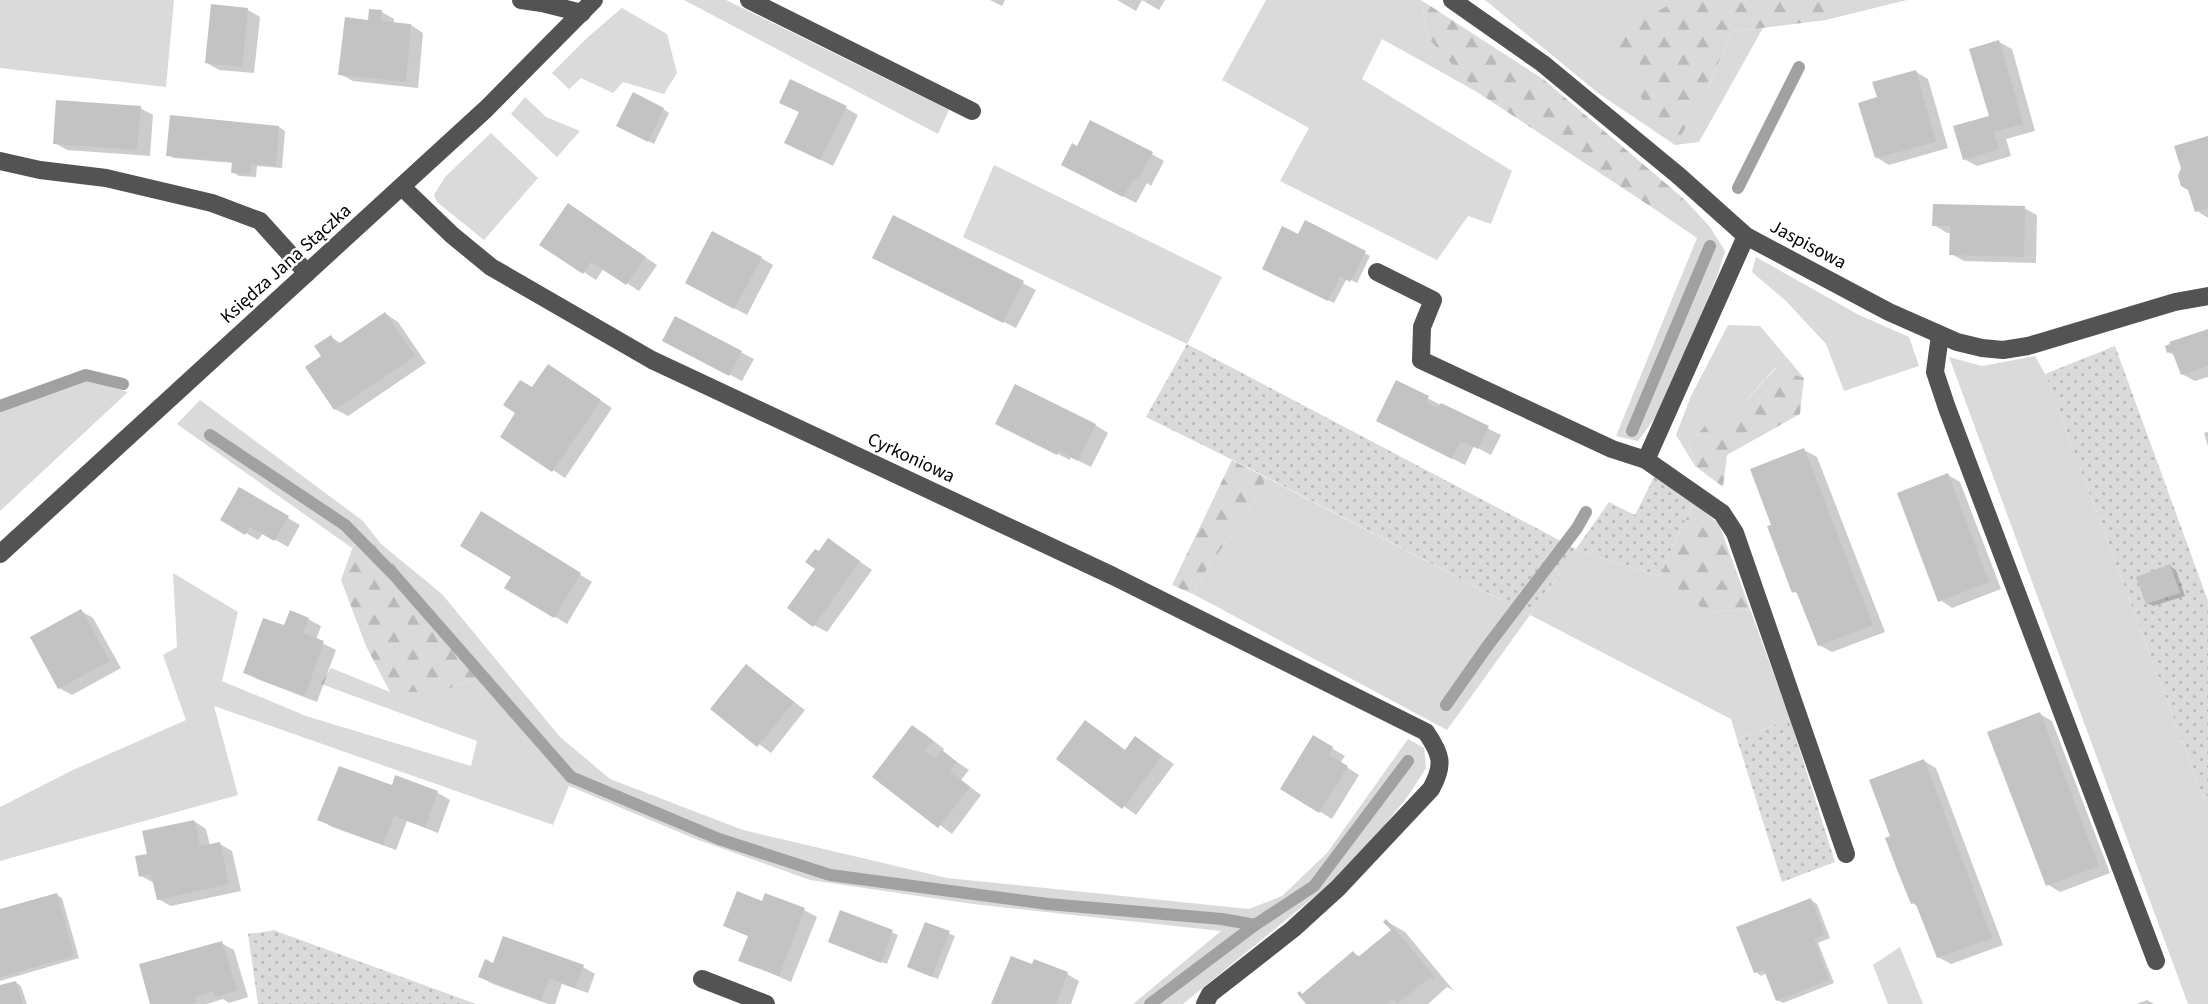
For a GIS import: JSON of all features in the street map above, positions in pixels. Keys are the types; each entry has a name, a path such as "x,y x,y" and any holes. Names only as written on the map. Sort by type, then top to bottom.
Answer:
{"street":[{"path":"521,0 588,7"},
{"path":"749,0 972,111"},
{"name":"Jaspisowa","path":"1452,0 1542,64 1679,176 1746,236 1889,312 1940,335 1982,348 2003,350 2028,346 2175,302 2208,296"},
{"name":"Księdza Jana Stączka","path":"0,554 486,109 588,7"},
{"path":"0,161 40,170 106,178 224,208 260,221 307,273"},
{"name":"Cyrkoniowa","path":"402,187 452,235 491,267 652,360 1113,576 1426,732 1439,751 1440,773 1431,789 1338,888 1293,929 1210,994 1205,1004"},
{"path":"1646,460 1746,236"},
{"path":"1377,272 1433,300 1422,327 1421,360 1612,449 1646,460 1722,513 1735,533 1846,854"},
{"path":"1940,335 1935,372 1947,408 2156,961"},
{"path":"702,979 766,1004"}],"green space":[{"path":"0,0 174,0 166,87 0,68"},
{"path":"684,0 726,0 949,110 938,134"},
{"path":"1266,0 1421,0 1428,38 1477,92 1382,39 1362,79 1512,171 1491,224 1468,216 1437,260 1280,181 1309,128 1222,80"},
{"path":"1421,0 1543,79 1684,199 1659,212 1477,92 1428,38"},
{"path":"1485,0 1679,0 1653,15 1704,98 1731,32 1763,28 1699,142 1675,145 1598,93"},
{"path":"1679,0 1826,0 1826,20 1731,32 1704,98 1675,145 1642,99 1608,37"},
{"path":"1826,0 1907,0 1826,20"},
{"path":"622,8 667,34 677,73 664,94 623,82 613,93 581,78 569,89 552,73"},
{"path":"525,97 546,117 580,131 557,157 511,114"},
{"path":"491,133 538,178 484,240 437,202 434,195 445,177"},
{"path":"994,165 1222,277 1187,344 963,237"},
{"path":"1684,199 1710,227 1725,251 1718,274 1660,411 1638,441 1616,436 1697,238 1659,212"},
{"path":"1756,257 1859,315 1909,337 1919,366 1844,391 1826,344 1786,301 1752,272"},
{"path":"1728,325 1760,326 1804,378 1775,368 1739,408 1705,426 1689,442 1695,466 1676,435 1691,396"},
{"path":"1187,344 1576,549 1609,502 1635,515 1654,477 1694,503 1660,576 1576,550 1530,615 1146,417"},
{"path":"2115,346 2208,601 2208,810 2045,374"},
{"path":"2035,356 2045,374 2208,810 2208,1004 2188,1004 1949,357 1982,366"},
{"path":"1776,368 1804,378 1800,414 1727,455 1723,487 1695,466 1689,442 1705,426 1739,408"},
{"path":"83,379 128,392 0,511 0,410"},
{"path":"200,400 363,521 381,544 442,594 560,737 610,779 743,830 947,878 1249,909 1282,896 1327,853 1408,739 1424,748 1426,768 1408,796 1352,866 1183,1004 1133,1004 1221,931 973,904 810,880 693,838 569,786 553,825 214,706 238,795 0,861 0,807 73,770 186,720 163,655 177,647 173,573 238,612 222,681 306,716 471,766 477,741 321,684 331,668 390,692 439,692 479,678 380,544 358,535 352,548 177,424"},
{"path":"1232,460 1267,478 1238,528 1211,562 1193,594 1172,585"},
{"path":"1267,478 1530,615 1447,730 1193,594 1211,562 1238,528"},
{"path":"1694,503 1719,524 1750,609 1707,612 1660,576"},
{"path":"357,535 381,544 405,581 479,678 439,692 390,692 366,646 341,580"},
{"path":"1576,550 1660,576 1707,612 1750,609 1790,719 1737,739 1731,719 1530,615"},
{"path":"1790,719 1835,862 1782,882 1737,739"},
{"path":"276,930 476,1004 258,1004 248,934"},
{"path":"1900,947 1923,1004 1888,1004 1873,965"}],"building":[{"path":"211,4 248,8 242,67 205,63"},
{"path":"369,9 382,10 381,21 411,24 406,82 338,75 345,17 368,20"},
{"path":"1999,40 2023,124 1994,132 1999,149 1963,160 1953,126 1989,116 1969,49"},
{"path":"1916,70 1936,142 1875,158 1858,103 1877,97 1872,82"},
{"path":"790,79 847,106 820,160 784,143 799,112 779,103"},
{"path":"633,92 664,108 648,142 616,126"},
{"path":"56,100 141,106 137,150 53,144"},
{"path":"170,115 279,126 276,166 251,164 250,174 231,173 232,162 166,156"},
{"path":"1090,120 1153,152 1138,180 1134,178 1123,197 1061,165 1072,143 1077,146"},
{"path":"2208,136 2208,208 2195,212 2188,190 2181,186 2178,176 2181,168 2174,146"},
{"path":"568,203 646,257 626,285 591,262 583,274 539,245"},
{"path":"1933,204 2025,206 2024,257 1949,255 1950,226 1932,226"},
{"path":"893,215 1024,281 1003,323 872,258"},
{"path":"1305,220 1366,251 1350,282 1340,276 1328,301 1262,269 1282,226 1298,234"},
{"path":"712,231 762,257 734,309 685,283"},
{"path":"385,312 415,356 334,410 305,367 321,356 314,346 331,335 337,345"},
{"path":"675,316 742,351 729,376 662,341"},
{"path":"2208,329 2208,366 2181,375 2172,351 2167,353 2165,346 2170,344 2169,342"},
{"path":"548,364 601,400 552,472 500,437 515,413 503,405 520,380 532,387"},
{"path":"1396,380 1429,396 1426,402 1438,408 1441,403 1489,426 1478,449 1461,441 1452,459 1376,421"},
{"path":"1015,384 1096,424 1078,461 1058,451 1057,455 995,424"},
{"path":"1804,448 1873,625 1818,646 1796,591 1792,593 1767,526 1771,525 1750,469"},
{"path":"1948,473 1989,582 1938,602 1897,493"},
{"path":"239,487 289,516 274,541 250,527 245,535 220,520"},
{"path":"481,511 581,573 554,618 504,588 511,577 460,546"},
{"path":"828,538 860,561 813,627 787,608 815,569 805,562 815,549 819,551"},
{"path":"2170,564 2180,593 2146,604 2136,577"},
{"path":"81,609 110,661 58,689 30,637"},
{"path":"290,610 309,618 303,633 324,641 305,696 243,673 263,618 284,625"},
{"path":"746,664 794,702 757,747 710,709"},
{"path":"2040,712 2099,866 2046,886 1987,732"},
{"path":"1085,720 1125,750 1135,736 1162,756 1122,809 1056,759"},
{"path":"912,725 933,741 924,751 935,759 942,750 957,762 950,771 970,787 938,828 872,777"},
{"path":"1313,735 1333,747 1329,755 1348,766 1319,813 1280,789"},
{"path":"1924,759 1992,938 1937,958 1915,902 1911,904 1885,838 1890,836 1869,780"},
{"path":"339,766 392,785 395,775 438,791 425,827 394,816 383,845 317,820"},
{"path":"194,820 200,846 220,842 229,884 157,900 151,874 139,877 135,856 147,854 142,831"},
{"path":"737,891 762,901 765,893 805,908 779,976 738,961 748,936 723,926"},
{"path":"57,893 74,956 0,977 0,909"},
{"path":"1811,898 1825,935 1814,939 1829,980 1776,1001 1764,970 1754,973 1736,927"},
{"path":"840,910 893,930 881,963 828,942"},
{"path":"1386,919 1435,977 1430,977 1397,1004 1392,998 1385,1004 1306,1004 1297,993 1300,991 1302,994 1353,951 1358,957 1391,930 1383,922"},
{"path":"925,922 950,931 932,977 907,967"},
{"path":"503,936 584,965 575,988 549,978 541,1000 478,977 485,959 493,963"},
{"path":"222,941 237,990 215,997 213,992 195,997 197,1002 191,1004 150,1004 139,964"},
{"path":"1011,956 1032,964 1034,959 1068,972 1056,1004 991,1004"},
{"path":"16,981 23,1004 0,1004 0,985"}],"waterway":[{"path":"1738,188 1799,67"},
{"path":"1632,431 1710,246"},
{"path":"0,406 86,375 123,384"},
{"path":"210,435 345,525 395,576 571,777 719,839 830,875 1048,904 1222,919 1255,925"},
{"path":"1446,705 1577,528 1586,512"},
{"path":"1150,1004 1255,925 1314,886 1408,761"}]}
